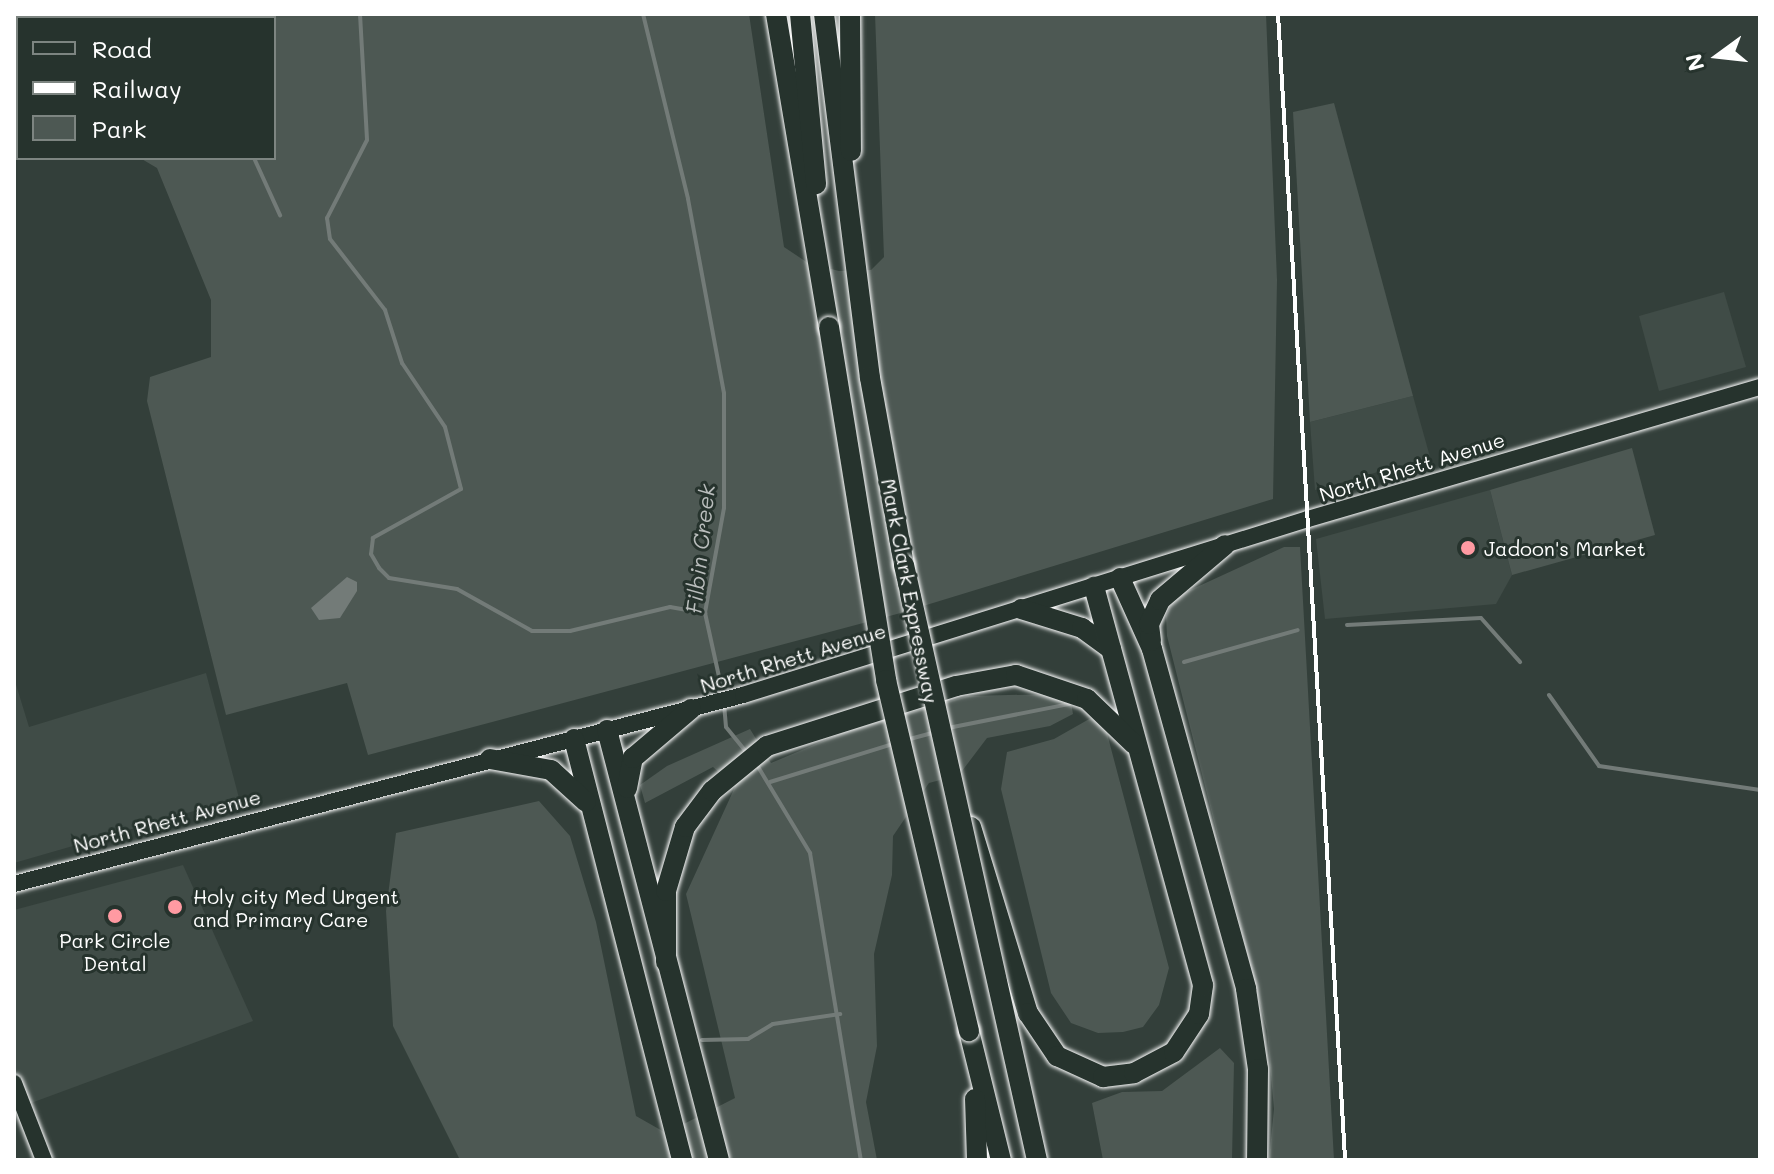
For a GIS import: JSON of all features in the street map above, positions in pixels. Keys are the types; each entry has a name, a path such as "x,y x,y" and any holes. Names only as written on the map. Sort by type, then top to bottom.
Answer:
{"highway":[{"path":"776,14 829,327"},
{"name":"Mark Clark Expressway","path":"800,14 829,327 886,680 1001,1160"},
{"name":"Mark Clark Expressway","path":"824,14 851,247 931,701 1037,1160"},
{"path":"850,14 851,247"},
{"path":"1225,545 1160,600 1149,624 1152,649 1253,1025 1257,1160"},
{"path":"1120,578 1152,649"},
{"path":"931,701 1028,1013 1070,1067 1103,1077 1134,1073 1174,1052 1193,1028 1203,985 1094,587"},
{"path":"1021,609 1082,628 1111,649"},
{"path":"666,962 666,891 676,847 712,791 767,746 942,690 1016,675 1087,699 1127,732 1142,756"},
{"path":"630,811 633,758 691,709"},
{"path":"607,730 719,1160"},
{"path":"574,739 682,1160"},
{"path":"490,759 551,770 589,805"},
{"path":"969,1031 977,1160"}],"main road":[{"name":"North Rhett Avenue","path":"14,884 743,695 1225,545 1760,387"},
{"path":"14,1083 44,1160"}],"shaded area":[{"path":"1724,292 1746,367 1659,391 1639,316"},
{"path":"1413,396 1430,457 1315,490 1310,422"},
{"path":"1490,490 1512,575 1496,604 1325,619 1316,539"},
{"path":"347,577 357,582 357,591 340,618 319,620 311,608"},
{"path":"206,673 239,798 14,863 14,678 29,727"},
{"path":"183,865 253,1021 23,1106 14,1083 14,910"}],"green space":[{"path":"45,14 749,14 784,247 808,263 839,271 871,270 884,257 875,14 1266,14 1277,280 1273,499 897,614 368,755 347,683 226,715 147,401 150,377 211,357 211,300 157,168 143,160 276,160 276,16"},
{"path":"1334,103 1413,396 1310,422 1293,112"},
{"path":"1632,448 1655,535 1512,575 1490,490"},
{"path":"1284,547 1300,547 1334,1160 1269,1160 1274,1109 1267,1031 1167,636 1166,616 1175,597"},
{"path":"1055,694 1070,697 1073,714 1050,726 987,738 959,775 929,783 893,836 892,875 874,954 877,1046 866,1102 877,1160 460,1160 393,1026 386,911 396,833 539,801 570,836 596,922 636,1116 666,1133 735,1098 686,894 735,787 713,767 645,803 640,785 667,766 750,729 771,763 847,731 968,696"},
{"path":"1091,718 1104,722 1169,968 1159,1005 1143,1027 1123,1032 1098,1033 1071,1023 1051,993 1001,789 1007,752 1054,739"},
{"path":"1220,1048 1234,1063 1232,1160 1103,1160 1092,1103 1122,1092 1162,1091"}],"waterway":[{"path":"360,14 367,140 327,218 330,239 385,310 402,363 445,427 461,489 373,538 371,554 379,568 389,578 457,589 532,631 570,631 670,607 705,613"},
{"name":"Filbin Creek","path":"643,14 688,199 724,393 724,508 705,613 723,695"},
{"path":"255,160 280,215"},
{"path":"1347,625 1481,618 1520,662"},
{"path":"1184,662 1298,630"},
{"path":"1549,695 1599,766 1760,790"},
{"name":"Filbin Creek","path":"724,704 726,727 749,755"},
{"path":"948,728 1069,704"},
{"path":"906,740 936,732"},
{"path":"770,782 893,744"},
{"name":"Filbin Creek","path":"757,765 810,853 861,1160"},
{"path":"702,1040 748,1039 773,1024 840,1014"}],"railway":[{"path":"1278,14 1345,1160"}],"place":[{"name":"Jadoon's Market","path":"1468,548"},
{"name":"Holy city Med Urgent and Primary Care","path":"175,907"},
{"name":"Park Circle Dental","path":"115,916"}]}
